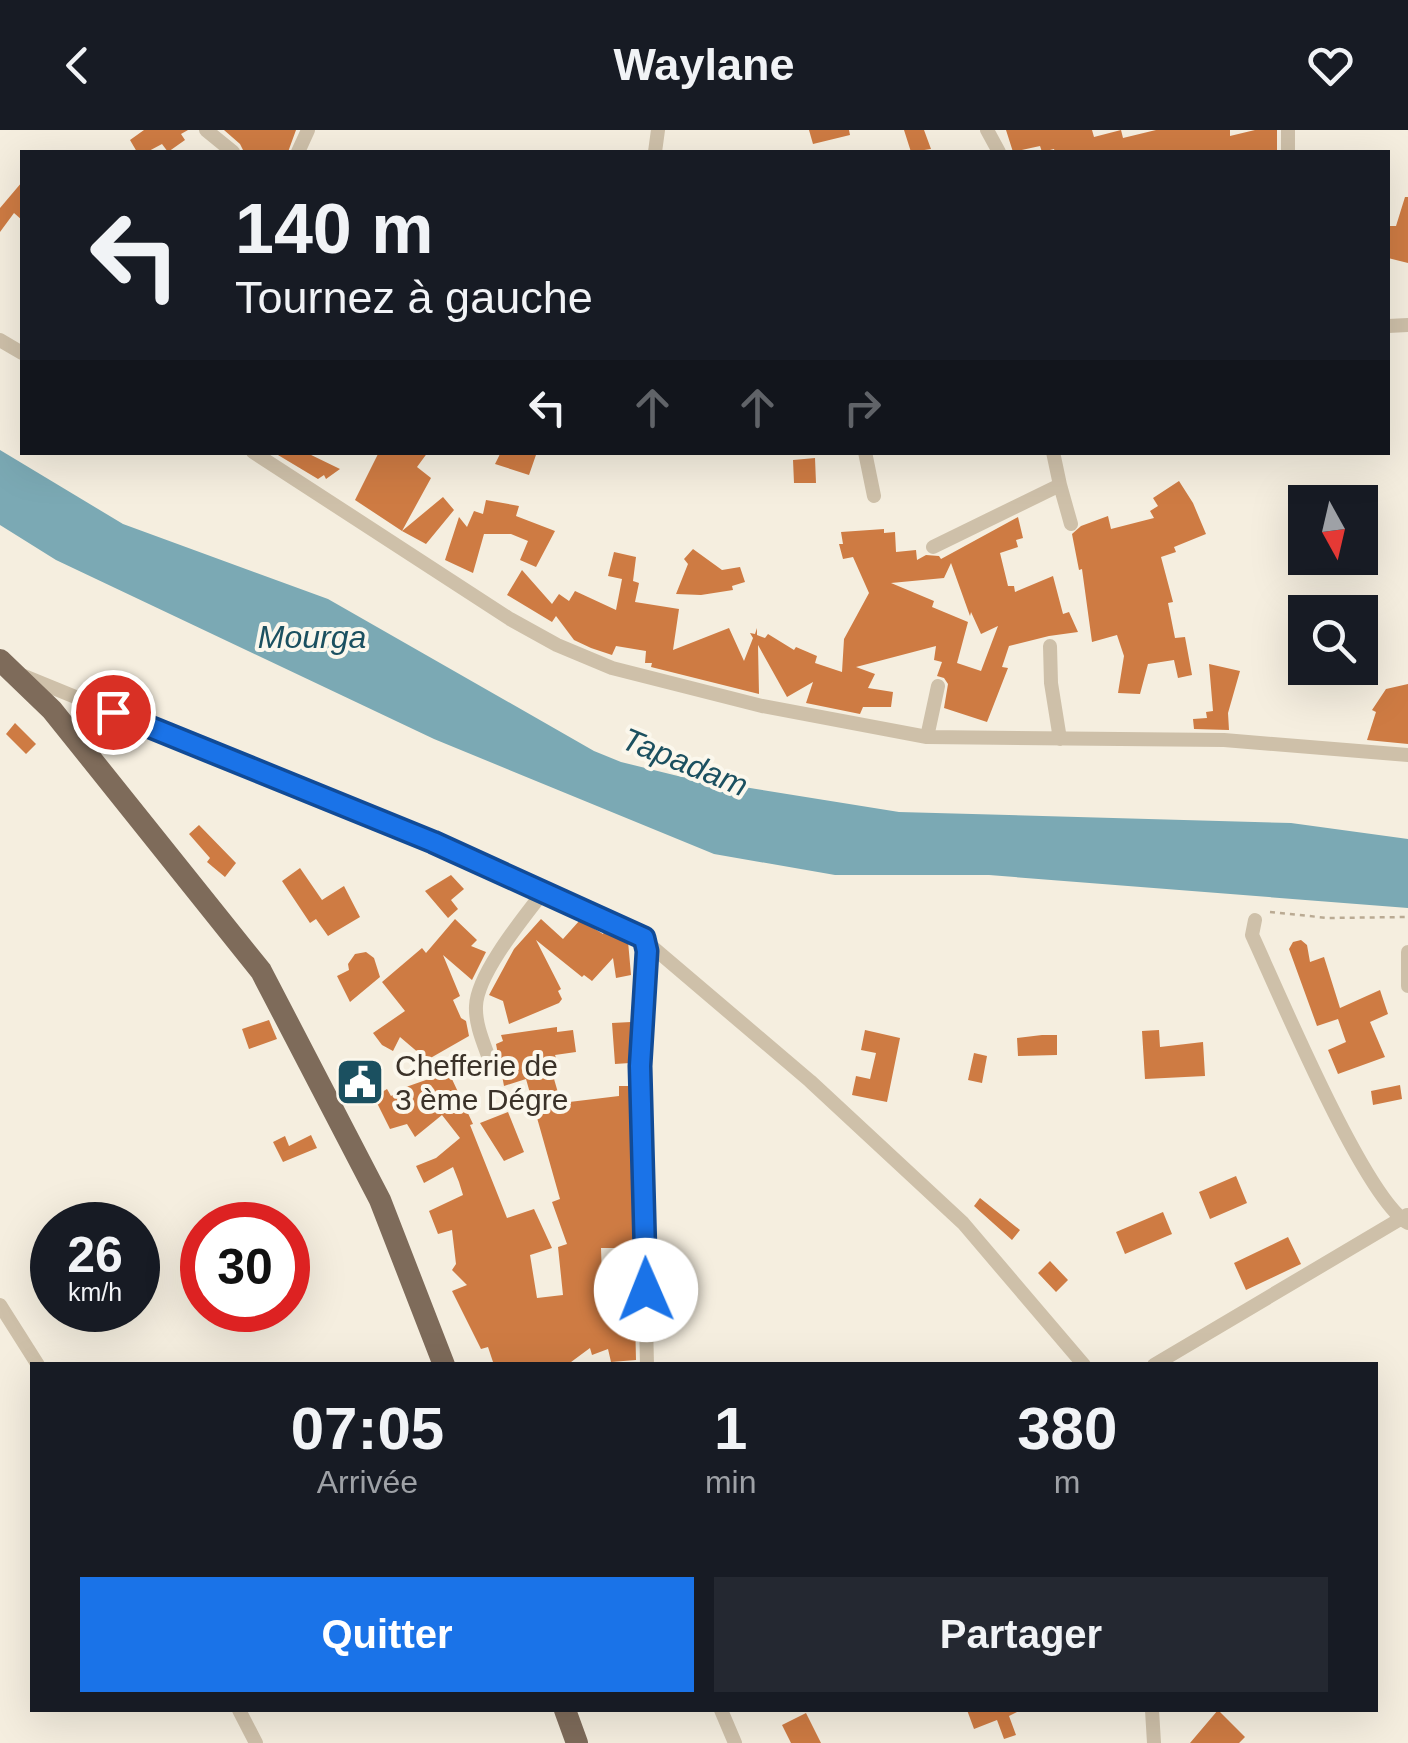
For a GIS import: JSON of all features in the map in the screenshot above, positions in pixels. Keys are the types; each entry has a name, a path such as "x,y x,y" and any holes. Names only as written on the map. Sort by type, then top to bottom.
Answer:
{"main road":[{"path":"7,666 52,710 262,971 380,1200 443,1362"},
{"path":"566,1712 577,1743"}],"street":[{"path":"206,130 231,150"},
{"path":"258,455 557,646 612,668 743,701 927,737 1224,740 1408,755"},
{"path":"865,455 874,496"},
{"path":"1054,455 1070,524"},
{"path":"932,547 1060,486"},
{"path":"1050,646 1051,683 1060,738"},
{"path":"7,666 544,891 644,938 950,1211 1081,1362"},
{"path":"927,737 938,686"},
{"path":"492,1068 476,1006 480,990 506,942 544,891"},
{"path":"1159,1362 1405,1219 1344,1132 1252,936 1255,920"},
{"path":"644,938 647,951 640,1066 647,1362"},
{"path":"1408,952 1408,986"},
{"path":"0,1304 36,1362"},
{"path":"240,1712 256,1743"},
{"path":"723,1712 735,1743"},
{"path":"1152,1712 1154,1743"}],"path":[{"path":"1255,920 1274,911 1328,918 1408,917"}],"water":[{"name":"Mourga","path":"0,450 123,524 328,599 594,751 621,762 682,777 899,812 1291,823 1408,839 1408,908 989,875 835,875 714,854 434,739 56,560 0,525"}],"building":[{"path":"144,130 188,130 181,134 185,140 171,150 162,144 151,150 136,150 130,140"},
{"path":"224,130 296,130 289,150 243,150"},
{"path":"809,130 849,130 850,135 813,144"},
{"path":"904,130 924,130 931,149 910,150"},
{"path":"1006,130 1092,130 1094,137 1121,130 1123,138 1156,130 1230,130 1230,136 1277,130 1277,150 1041,150 1040,146 1012,150"},
{"path":"20,184 20,218 14,213 0,232 0,208"},
{"path":"1408,197 1408,263 1390,258 1390,226 1396,226"},
{"path":"278,455 311,455 340,469 326,479 324,475 318,479"},
{"path":"378,455 426,455 417,467 431,478 402,531 355,500"},
{"path":"500,455 536,455 529,475 495,464"},
{"path":"815,458 816,483 794,483 793,460"},
{"path":"1179,481 1206,534 1161,557 1173,602 1168,603 1175,638 1185,637 1192,675 1178,678 1174,660 1148,664 1140,694 1118,693 1124,656 1117,635 1092,642 1082,569 1079,570 1072,534 1081,526 1108,516 1111,529 1154,518 1150,511 1158,506 1153,498"},
{"path":"443,497 454,510 426,544 402,531"},
{"path":"486,500 519,506 516,516 555,531 536,567 520,560 528,541 511,534 484,534 473,573 445,560 459,517 467,527 474,511 483,514"},
{"path":"1018,517 1023,538 1016,540 1018,547 1000,553 1008,586 1014,586 1015,592 1053,576 1063,614 1069,612 1078,632 1009,646 1002,667 1008,668 987,722 944,708 948,684 937,676 942,662 934,660 936,646 856,667 875,674 868,688 893,692 891,707 863,707 860,714 806,703 813,682 787,697 758,645 759,694 651,667 652,663 645,663 646,651 616,646 612,655 591,648 574,640 556,616 552,622 507,595 522,570 552,604 559,594 569,601 575,591 616,610 622,579 608,576 614,552 636,557 633,581 639,583 635,602 679,609 673,650 729,628 744,661 753,638 750,633 755,634 757,628 757,635 765,638 768,634 794,650 796,647 817,656 815,663 842,672 844,639 869,593 853,557 843,559 841,532 884,529 884,533 895,532 896,552 916,550 917,560 926,555 941,559","holes":["951,563 970,616 971,612 981,634 998,626 981,671 957,663 968,622 932,607 934,601 891,583 944,578"]},
{"path":"693,549 722,570 740,567 745,582 732,586 733,590 676,594 688,564 684,559"},
{"path":"1209,664 1240,671 1228,713 1229,730 1194,729 1193,719 1207,718 1206,712 1213,711"},
{"path":"1408,684 1408,744 1367,740 1376,712 1372,710 1386,689"},
{"path":"15,723 36,744 26,754 6,734"},
{"path":"199,825 236,863 225,877 207,862 210,858 189,834"},
{"path":"300,868 322,900 344,886 360,917 328,936 316,919 310,923 282,881"},
{"path":"451,875 464,889 451,900 458,909 448,918 425,891"},
{"path":"455,919 477,940 471,946 486,952 472,980 443,955 460,996 453,1000 466,1021 469,1036 427,1060 400,1037 393,1051 373,1033 405,1011 382,982 422,948 426,953"},
{"path":"541,919 563,939 580,920 603,934 605,931 628,941 631,975 616,978 613,958 592,981 536,940 561,989 558,991 562,999 509,1024 503,1001 489,995 514,949"},
{"path":"1301,940 1307,945 1310,962 1324,957 1340,1008 1380,990 1388,1014 1370,1022 1385,1057 1338,1074 1328,1050 1346,1042 1338,1019 1317,1026 1289,949 1293,942"},
{"path":"366,952 374,958 380,977 350,1002 337,976 349,970 348,964 355,954"},
{"path":"269,1020 277,1039 249,1049 242,1029"},
{"path":"631,1022 630,1063 615,1064 612,1023"},
{"path":"557,1027 557,1032 573,1030 576,1052 555,1055 559,1067 552,1072 561,1103 619,1096 619,1086 630,1086 634,1248 601,1248 602,1277 634,1275 636,1360 611,1362 608,1349 592,1355 590,1348 571,1362 493,1362 488,1347 481,1349 452,1291 467,1285 452,1270 456,1264 452,1230 438,1234 429,1211 463,1195 453,1167 424,1183 416,1166 436,1158 460,1138 442,1115 415,1137 407,1124 390,1129 374,1097 387,1089 391,1096 440,1075 440,1080 451,1077 473,1124 470,1125 507,1218 534,1209 552,1248 530,1255 537,1298 563,1295 558,1247 567,1244 552,1202 560,1199 526,1079 504,1086 496,1044 503,1041 501,1035"},
{"path":"865,1030 900,1038 887,1102 852,1095 856,1076 870,1079 876,1053 861,1050"},
{"path":"1159,1030 1160,1047 1203,1042 1205,1076 1145,1079 1142,1031"},
{"path":"1057,1035 1057,1055 1018,1056 1017,1038"},
{"path":"974,1053 987,1056 982,1083 968,1080"},
{"name":"Chefferie de 3 ème Dégre","path":"362,1063 377,1088 357,1102 341,1078"},
{"path":"1400,1085 1402,1099 1373,1105 1371,1091"},
{"path":"508,1112 524,1152 504,1161 480,1123"},
{"path":"311,1135 317,1148 283,1162 273,1142 285,1136 289,1146"},
{"path":"1236,1176 1247,1203 1210,1219 1199,1192"},
{"path":"980,1198 1020,1230 1012,1240 974,1206"},
{"path":"1163,1212 1172,1234 1125,1254 1116,1232"},
{"path":"1288,1237 1301,1264 1246,1290 1234,1263"},
{"path":"1050,1261 1068,1280 1056,1292 1038,1273"},
{"path":"968,1712 1017,1712 1009,1716 1016,1735 1004,1739 997,1720 974,1729"},
{"path":"1216,1712 1245,1737 1239,1743 1190,1743"},
{"path":"806,1713 821,1743 791,1743 782,1725"}],"place":[{"name":"Chefferie de 3 ème Dégre","path":"360,1082"}],"route":[{"path":"113,712 433,842 644,938 647,951 640,1066 646,1290"}],"water label":[{"name":"Tapadam","path":"685,762"}]}
